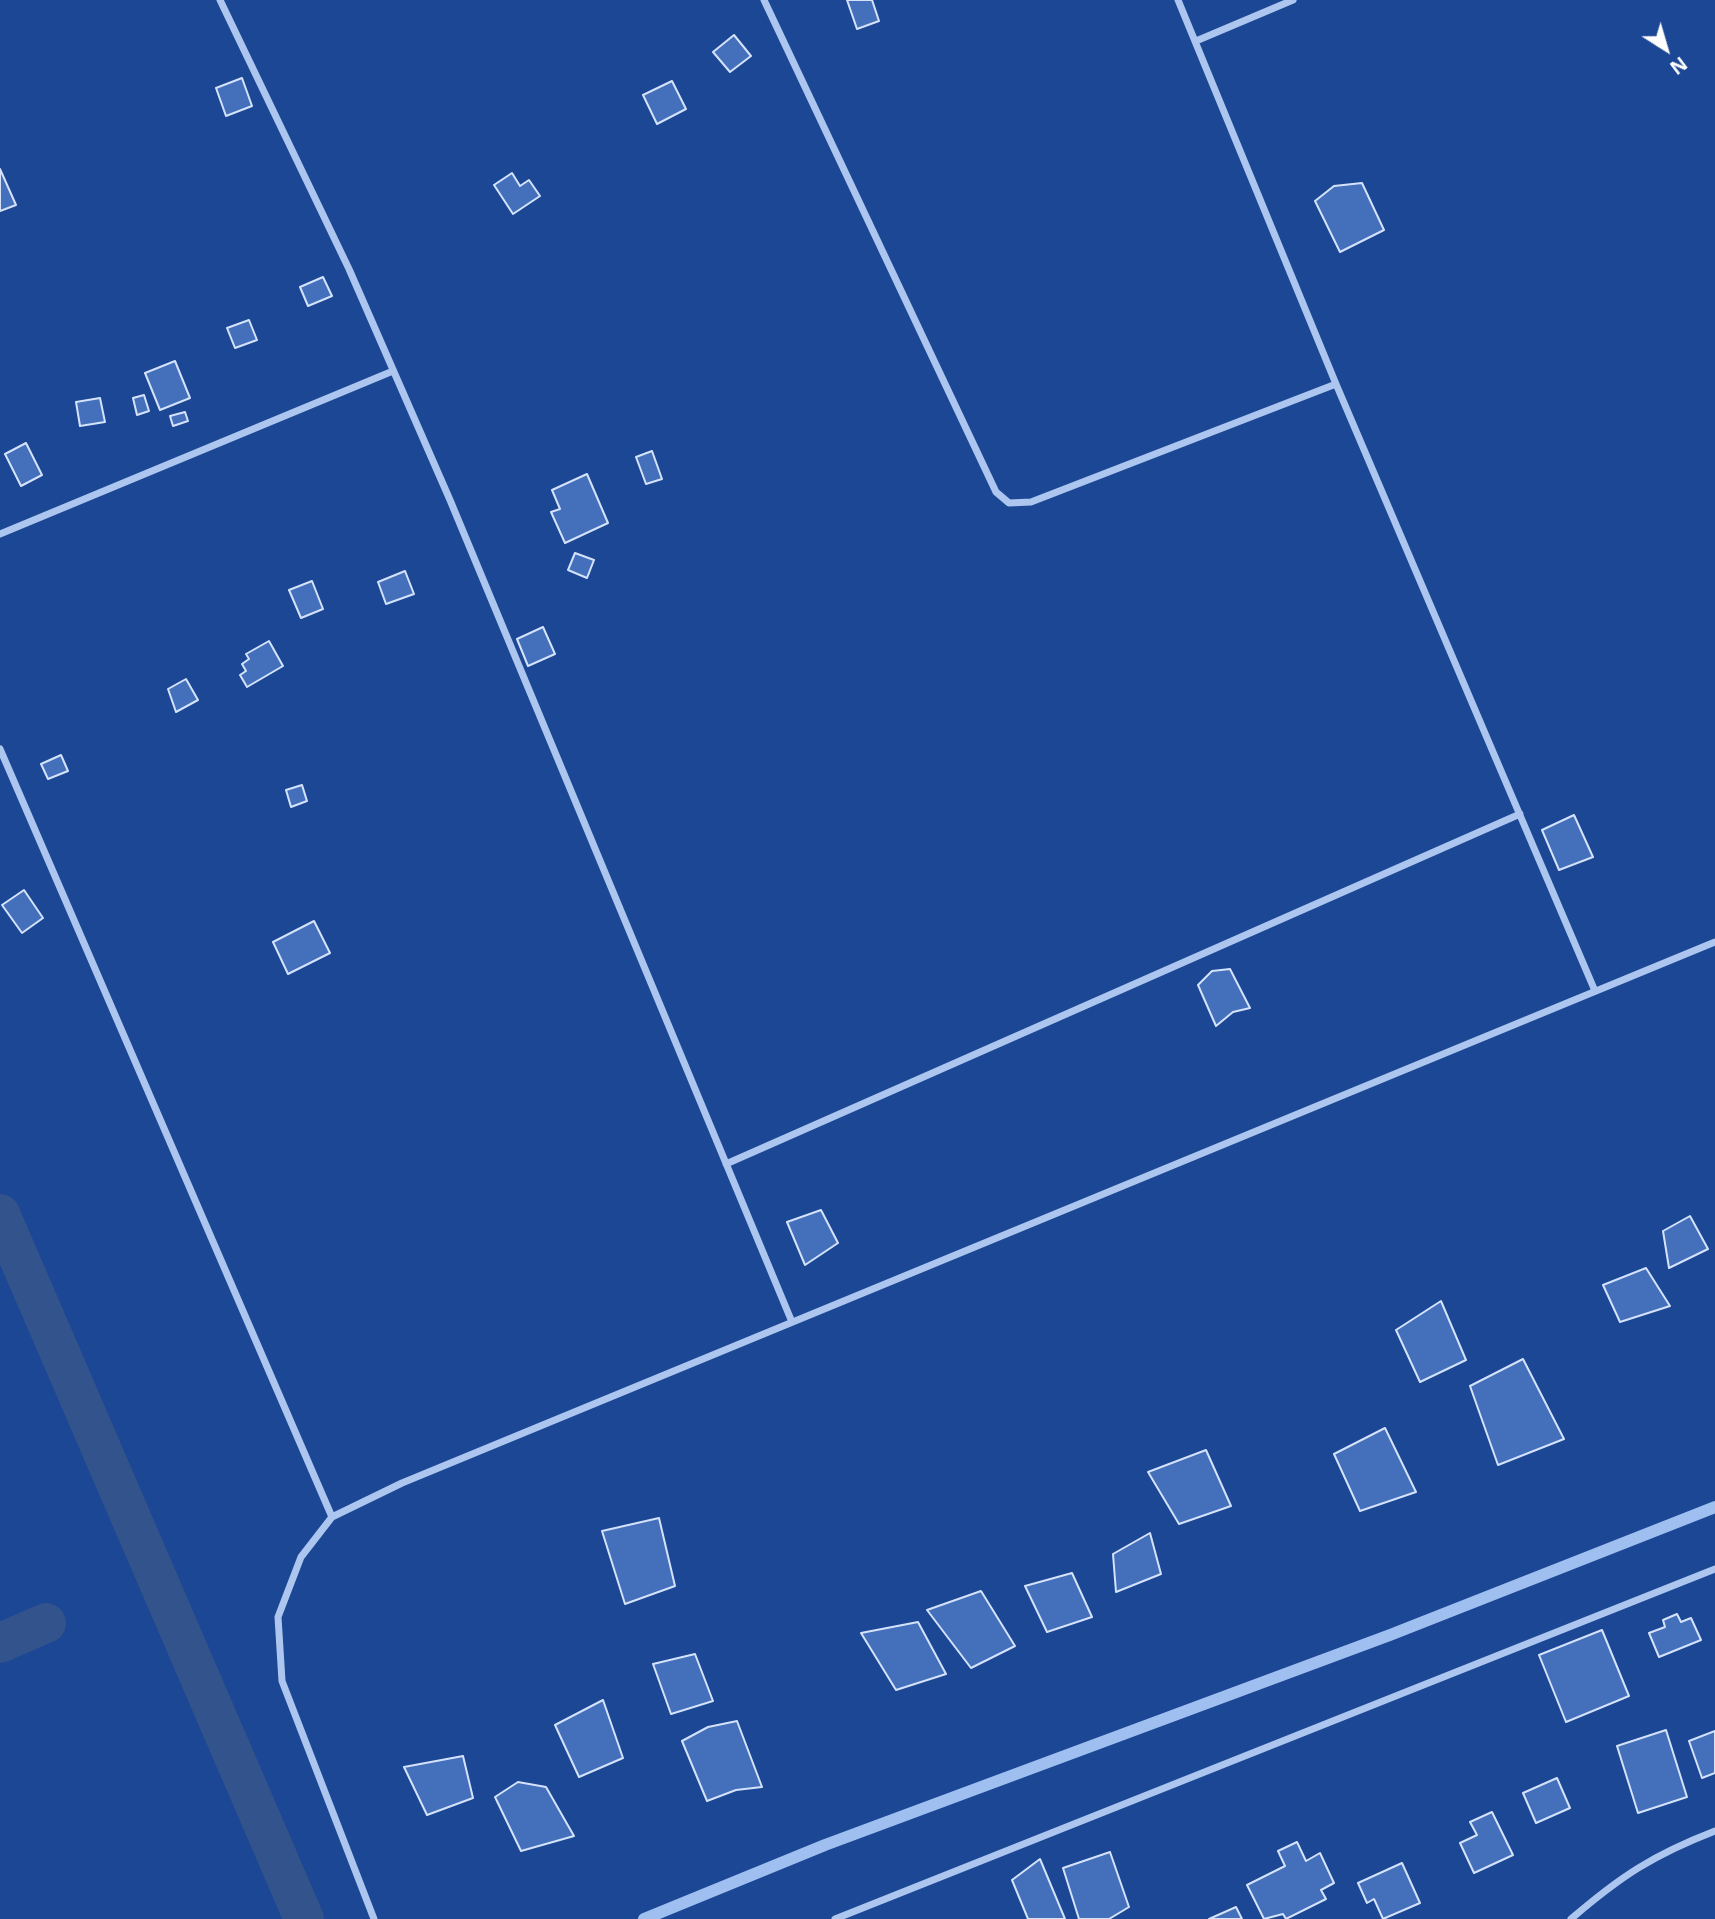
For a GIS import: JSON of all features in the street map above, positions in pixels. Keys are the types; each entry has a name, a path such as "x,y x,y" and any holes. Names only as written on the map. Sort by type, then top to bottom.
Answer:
{"street":[{"path":"220,0 349,269 792,1322"},
{"path":"764,0 996,492 1009,503 1031,502 1336,384"},
{"path":"1178,0 1336,384 1595,991"},
{"path":"1196,41 1293,0"},
{"path":"0,534 393,371"},
{"path":"0,749 332,1517"},
{"path":"726,1164 1520,814"},
{"path":"374,1919 282,1681 278,1618 302,1557 332,1517 402,1483 1715,942"},
{"path":"835,1919 1715,1569"},
{"path":"1571,1919 1636,1867 1665,1850 1715,1830"}],"building":[{"path":"847,0 872,0 879,21 857,29"},
{"path":"734,35 751,56 730,72 713,52"},
{"path":"242,78 252,106 226,116 216,88"},
{"path":"672,81 686,109 657,124 643,95"},
{"path":"0,169 16,205 0,211"},
{"path":"512,173 520,186 529,180 540,196 513,214 494,185"},
{"path":"1362,183 1384,230 1340,252 1315,201 1334,186"},
{"path":"323,277 332,296 308,306 300,287"},
{"path":"249,320 257,340 235,348 227,328"},
{"path":"175,361 190,398 160,410 145,373"},
{"path":"144,395 149,411 137,415 133,398"},
{"path":"100,398 105,422 80,426 76,402"},
{"path":"185,412 188,421 173,426 170,416"},
{"path":"26,443 42,475 21,486 5,454"},
{"path":"652,451 662,479 646,484 636,457"},
{"path":"587,474 608,523 565,543 551,512 560,509 552,490"},
{"path":"575,553 594,560 587,578 568,570"},
{"path":"405,571 414,594 386,604 378,582"},
{"path":"312,581 323,609 301,618 289,590"},
{"path":"543,627 555,654 528,666 517,639"},
{"path":"269,641 283,666 247,687 240,675 246,671 242,664 249,659 246,654"},
{"path":"186,679 198,700 176,712 168,689"},
{"path":"61,755 68,771 48,779 41,764"},
{"path":"302,785 307,801 291,807 286,790"},
{"path":"1574,815 1593,857 1559,870 1542,830"},
{"path":"24,890 43,918 22,933 2,905"},
{"path":"314,921 330,953 288,974 273,942"},
{"path":"1230,969 1250,1008 1233,1012 1216,1026 1198,985 1212,971"},
{"path":"821,1210 838,1243 805,1265 787,1222"},
{"path":"1690,1216 1708,1249 1669,1268 1663,1231"},
{"path":"1646,1268 1670,1306 1620,1322 1603,1285"},
{"path":"1441,1301 1466,1360 1420,1382 1396,1330"},
{"path":"1523,1359 1564,1439 1498,1465 1470,1386"},
{"path":"1385,1428 1416,1492 1360,1511 1334,1454"},
{"path":"1206,1450 1231,1506 1179,1524 1148,1472"},
{"path":"659,1518 675,1586 625,1604 602,1531"},
{"path":"1150,1533 1161,1574 1116,1592 1113,1554"},
{"path":"1072,1573 1092,1617 1047,1632 1025,1586"},
{"path":"981,1591 1015,1646 971,1668 927,1610"},
{"path":"1677,1614 1681,1622 1691,1618 1701,1640 1659,1657 1649,1633 1665,1627 1663,1620"},
{"path":"918,1622 946,1674 896,1690 861,1633"},
{"path":"1602,1630 1629,1696 1566,1722 1539,1655"},
{"path":"695,1654 713,1701 671,1714 653,1664"},
{"path":"603,1700 623,1758 579,1777 555,1725"},
{"path":"737,1721 762,1787 736,1790 707,1801 682,1741 708,1727"},
{"path":"1666,1730 1687,1797 1638,1813 1617,1746"},
{"path":"1715,1731 1715,1773 1702,1778 1689,1741"},
{"path":"463,1756 473,1798 427,1815 404,1767"},
{"path":"1557,1778 1570,1808 1536,1823 1523,1793"},
{"path":"518,1782 546,1787 574,1836 521,1851 495,1797"},
{"path":"1492,1812 1513,1855 1474,1873 1460,1843 1477,1835 1470,1822"},
{"path":"1297,1842 1306,1861 1320,1853 1334,1883 1321,1890 1326,1899 1286,1919 1283,1914 1264,1919 1247,1885 1285,1866 1278,1851"},
{"path":"1110,1852 1129,1907 1109,1919 1079,1919 1063,1868"},
{"path":"1040,1859 1065,1919 1028,1919 1012,1880"},
{"path":"1402,1863 1420,1903 1383,1919 1374,1899 1367,1903 1358,1883"},
{"path":"1236,1907 1242,1919 1209,1919"}],"waterway":[{"path":"0,1214 304,1919"},
{"path":"644,1919 825,1845 1390,1635 1715,1507"},
{"path":"0,1643 46,1623"}]}
